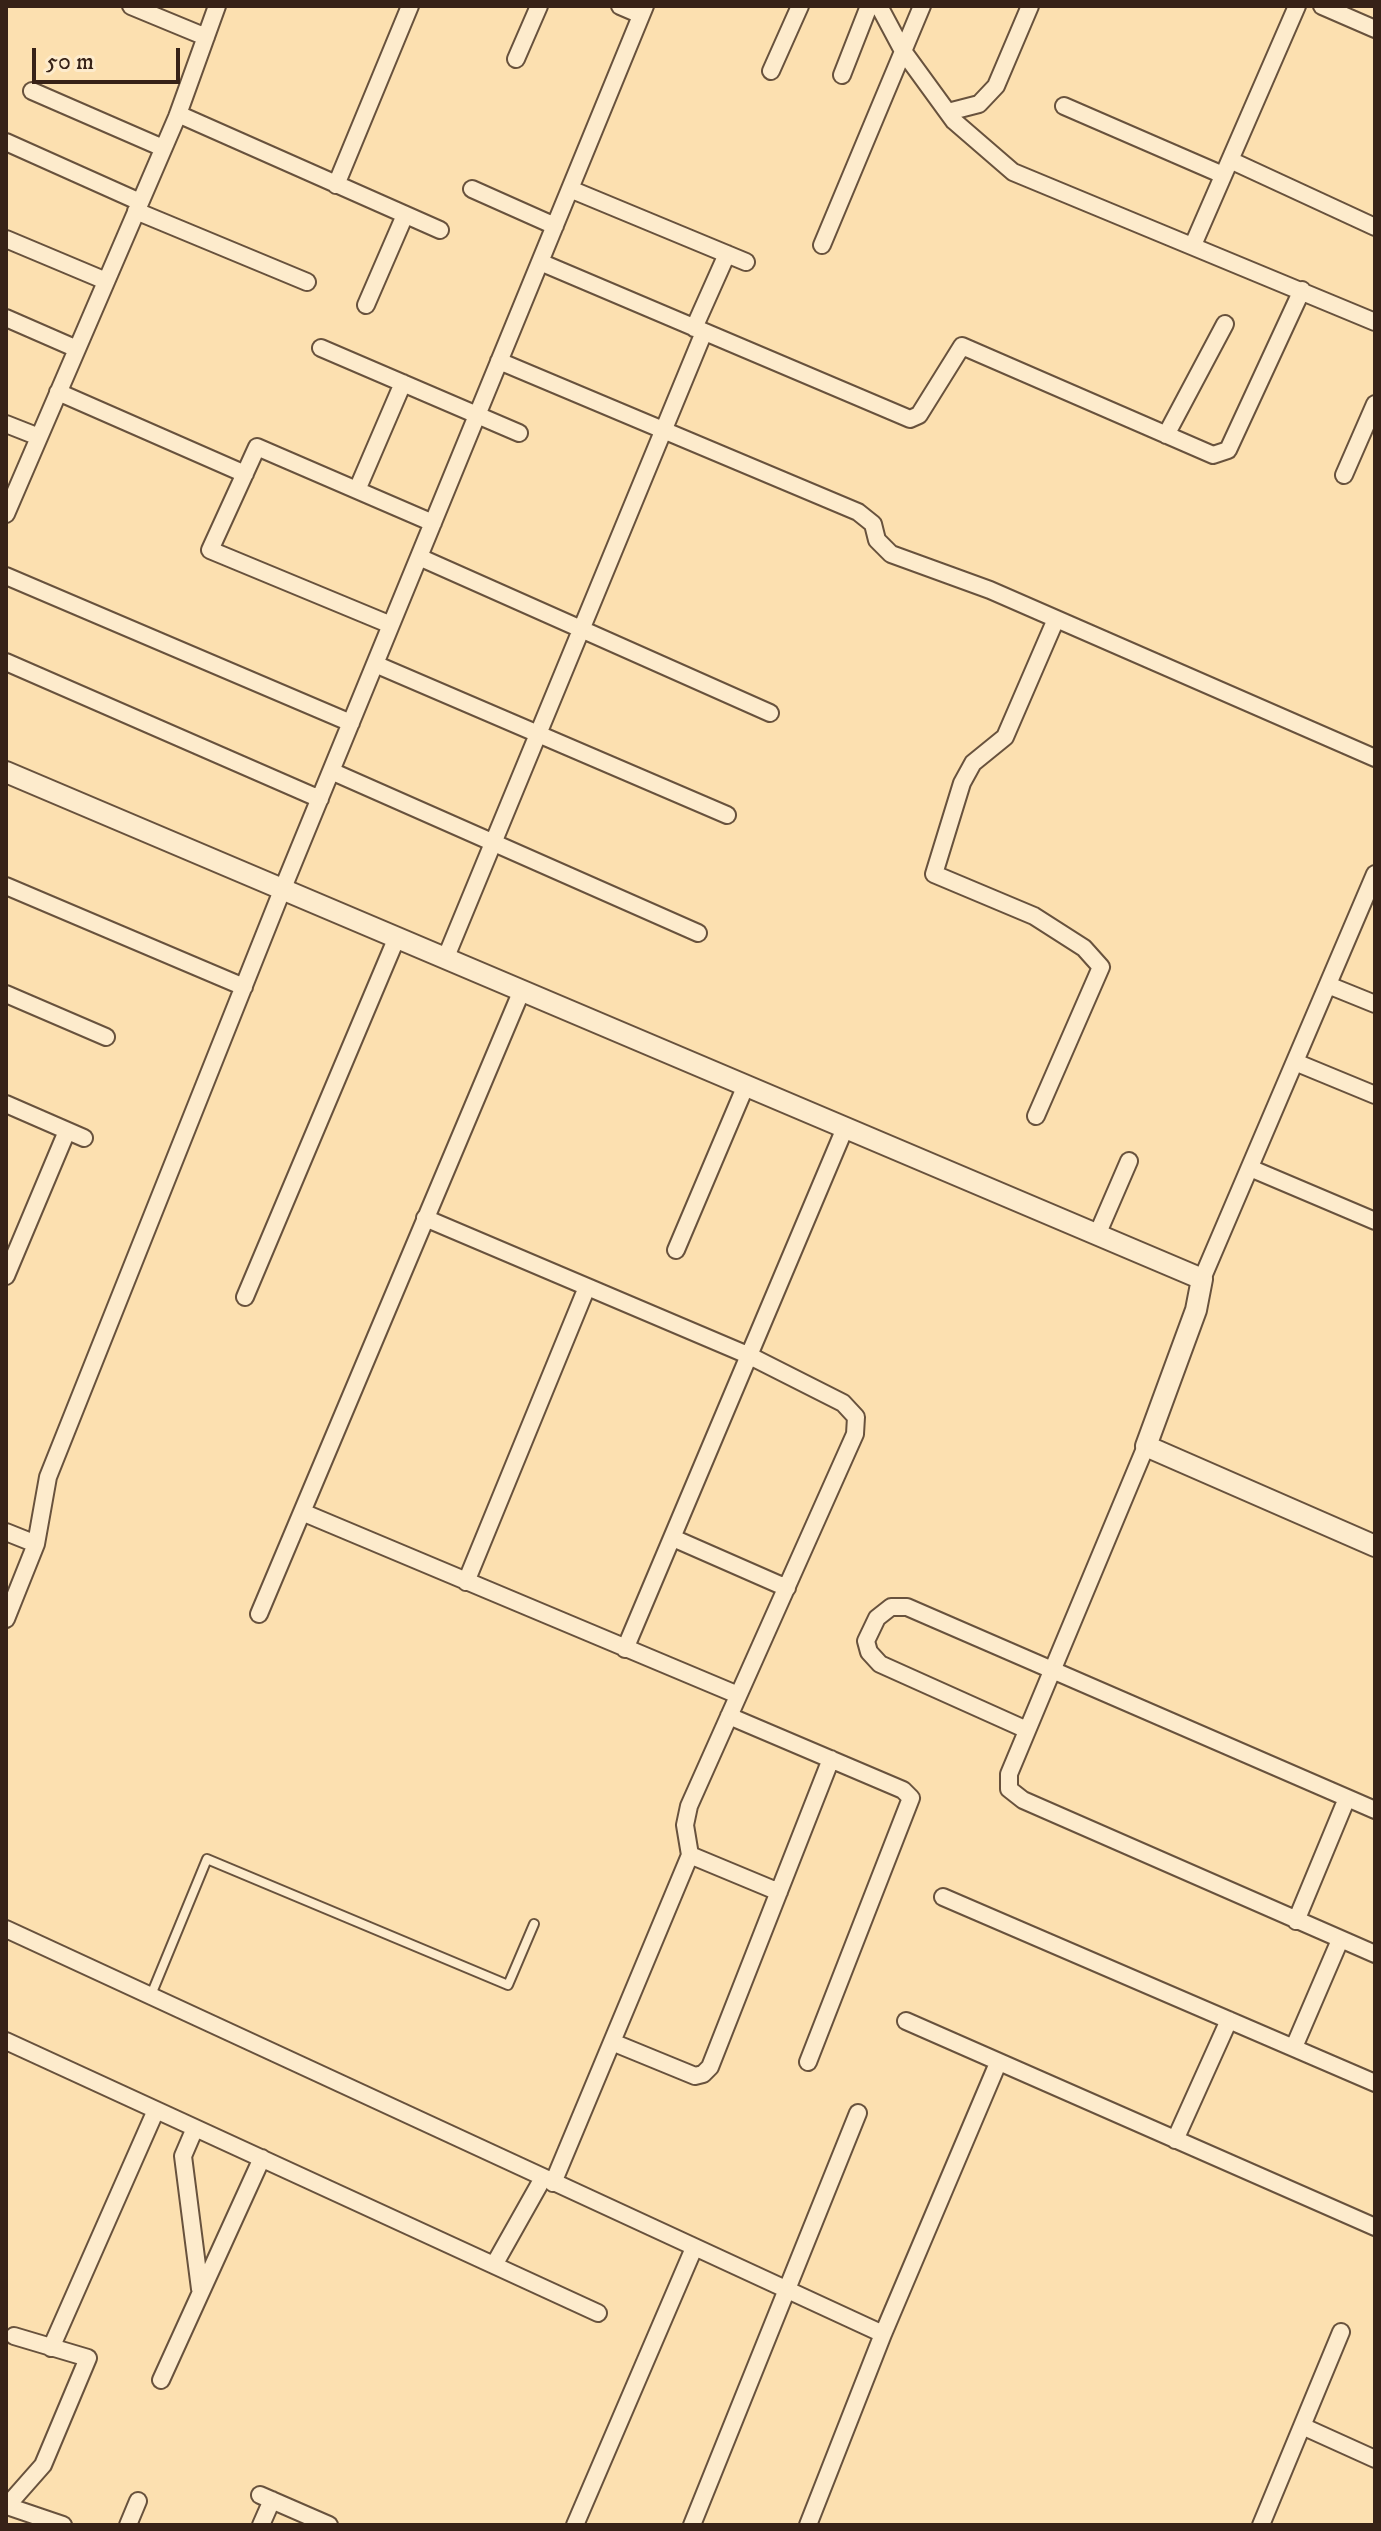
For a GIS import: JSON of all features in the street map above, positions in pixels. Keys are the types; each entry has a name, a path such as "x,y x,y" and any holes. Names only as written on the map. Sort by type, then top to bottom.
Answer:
{"street":[{"path":"131,6 206,37"},
{"path":"6,514 178,114 217,6"},
{"path":"336,185 410,6"},
{"path":"516,59 539,6"},
{"path":"6,1619 36,1544 48,1477 283,888 643,11 620,6"},
{"path":"771,71 800,6"},
{"path":"842,75 869,6"},
{"path":"879,6 903,51 948,112 1013,172 1375,322"},
{"path":"822,245 922,6"},
{"path":"948,112 979,104 996,86 1030,6"},
{"path":"1193,245 1297,6"},
{"path":"1322,6 1375,29"},
{"path":"32,91 163,148"},
{"path":"1064,106 1375,227"},
{"path":"178,114 440,230"},
{"path":"6,142 307,282"},
{"path":"472,189 555,226"},
{"path":"570,189 746,262"},
{"path":"366,305 405,215"},
{"path":"6,239 106,281"},
{"path":"446,957 664,431 727,254"},
{"path":"540,262 910,419 919,415 962,346 1213,455 1228,450 1302,290"},
{"path":"6,318 77,349"},
{"path":"1166,435 1225,324"},
{"path":"321,348 519,433"},
{"path":"499,361 858,512 873,524 877,540 891,554 1056,619 1375,758"},
{"path":"357,490 403,383"},
{"path":"58,392 245,474"},
{"path":"1344,475 1375,404"},
{"path":"6,424 39,437"},
{"path":"391,625 210,550 257,447 433,523"},
{"path":"419,557 770,713"},
{"path":"6,576 351,723"},
{"path":"1036,1116 1101,967 1084,948 1034,916 934,874 962,783 973,763 1005,737 1056,619"},
{"path":"6,662 320,799"},
{"path":"375,664 727,815"},
{"path":"331,771 698,933"},
{"path":"6,772 1202,1279"},
{"path":"1375,874 1369,904 1328,985 1202,1279 1196,1310 1146,1446 1009,1774 1009,1789 1023,1800 1375,1954"},
{"path":"6,886 244,987"},
{"path":"245,1297 397,937"},
{"path":"1328,985 1375,1004"},
{"path":"259,1614 522,990"},
{"path":"6,994 106,1037"},
{"path":"1295,1062 1375,1095"},
{"path":"676,1250 746,1085"},
{"path":"6,1104 84,1138"},
{"path":"625,1649 845,1128"},
{"path":"6,1276 67,1131"},
{"path":"1097,1235 1129,1161"},
{"path":"1250,1168 1375,1221"},
{"path":"425,1218 750,1356 843,1403 856,1417 855,1434 689,1806 685,1825 690,1855 612,2042 548,2180 494,2265"},
{"path":"466,1582 587,1287"},
{"path":"1146,1446 1375,1546"},
{"path":"302,1512 738,1695"},
{"path":"6,1532 36,1544"},
{"path":"673,1538 787,1588"},
{"path":"1027,1730 880,1664 869,1652 866,1641 877,1618 891,1607 907,1607 1375,1810"},
{"path":"729,1716 903,1790 911,1798 808,2062"},
{"path":"612,2042 695,2076 703,2074 710,2067 831,1759"},
{"path":"1296,1921 1347,1798"},
{"path":"690,1855 779,1892"},
{"path":"943,1897 1375,2083"},
{"path":"6,1929 883,2334"},
{"path":"1294,2047 1340,1940"},
{"path":"1175,2140 1229,2020"},
{"path":"906,2021 1375,2227"},
{"path":"6,2041 598,2313"},
{"path":"808,2525 883,2334 998,2063"},
{"path":"51,2348 156,2110"},
{"path":"692,2525 858,2113"},
{"path":"195,2128 183,2156 200,2289"},
{"path":"161,2380 262,2158"},
{"path":"575,2525 694,2248"},
{"path":"1261,2525 1341,2332"},
{"path":"14,2336 88,2358 43,2465 6,2507 63,2525"},
{"path":"1302,2426 1375,2459"},
{"path":"261,2525 266,2498 329,2525"},
{"path":"128,2525 138,2501"}],"lane":[{"path":"150,1996 207,1859 508,1985 534,1924"}]}
